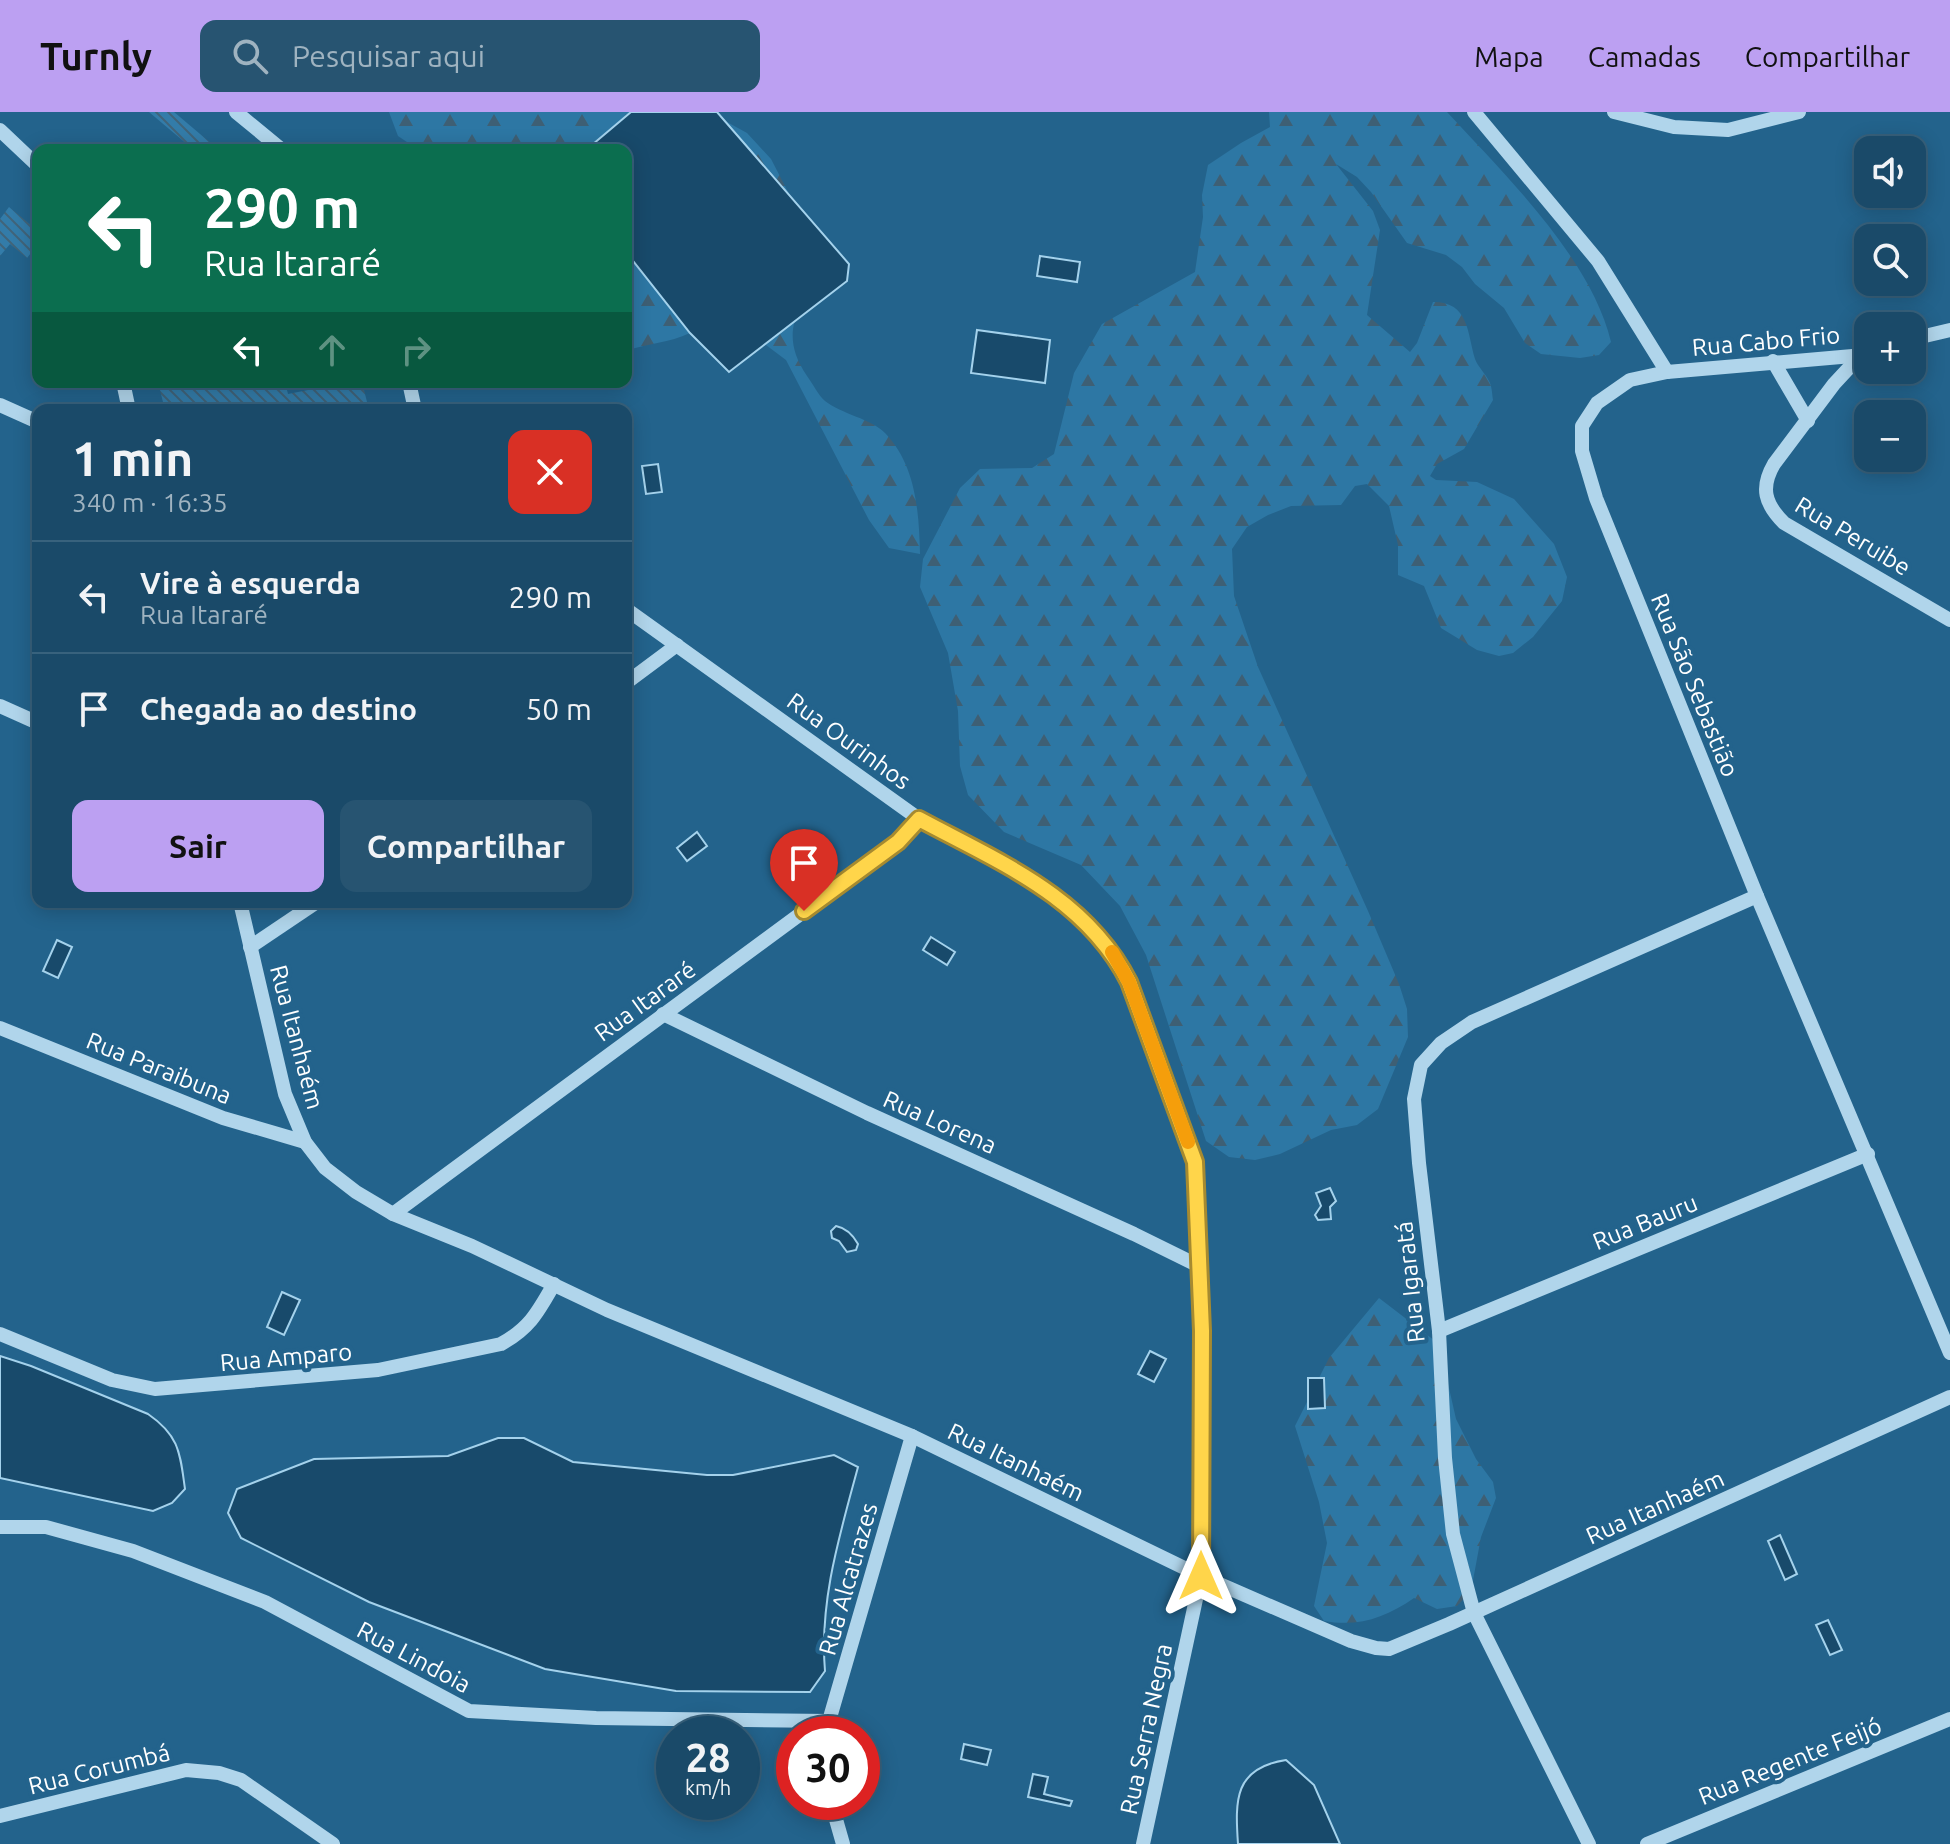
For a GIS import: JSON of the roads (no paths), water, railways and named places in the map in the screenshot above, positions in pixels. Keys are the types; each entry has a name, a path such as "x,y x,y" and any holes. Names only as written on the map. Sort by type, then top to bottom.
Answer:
{"street":[{"path":"236,112 275,144"},
{"path":"1474,112 1598,261 1667,372"},
{"path":"1614,112 1674,127 1728,130 1799,112"},
{"path":"0,130 32,160"},
{"path":"1926,336 1950,330"},
{"name":"Rua Cabo Frio","path":"1667,372 1854,356"},
{"path":"1773,361 1808,421"},
{"name":"Rua Peruibe","path":"1854,365 1834,384 1767,477 1764,490 1767,502 1784,523 1950,620"},
{"name":"Rua São Sebastião","path":"1667,372 1630,380 1597,403 1582,426 1582,451 1596,498 1757,896 1950,1353"},
{"path":"0,405 32,419"},
{"name":"Rua Ourinhos","path":"632,613 919,819 1041,885 1092,927 1115,956 1129,982 1195,1162 1202,1331 1201,1576"},
{"path":"632,679 677,645"},
{"path":"0,706 32,720"},
{"name":"Rua Itararé","path":"393,1214 898,842 919,819"},
{"name":"Rua Igaratá","path":"1589,1844 1474,1613 1453,1534 1445,1458 1439,1331 1414,1099 1421,1065 1441,1043 1472,1022 1757,896"},
{"name":"Rua Itanhaém","path":"241,908 285,1094 305,1142 325,1168 356,1192 393,1214 607,1310 912,1436 1201,1576 1351,1641 1389,1649 1950,1397"},
{"path":"250,947 308,908"},
{"name":"Rua Lorena","path":"663,1014 867,1113 1199,1266"},
{"name":"Rua Paraibuna","path":"0,1028 223,1118 305,1142"},
{"name":"Rua Bauru","path":"1439,1331 1868,1154"},
{"name":"Rua Amparo","path":"0,1334 112,1380 155,1389 235,1384 378,1370 501,1344 535,1318 554,1284"},
{"name":"Rua Alcatrazes","path":"832,1716 912,1436"},
{"name":"Rua Lindoia","path":"0,1527 46,1527 133,1551 265,1602 469,1711 776,1726"},
{"name":"Rua Serra Negra","path":"1143,1844 1201,1576"},
{"name":"Rua Regente Feijó","path":"1647,1844 1950,1719"},
{"name":"Rua Corumbá","path":"0,1816 186,1770 219,1773 241,1780 333,1844"},
{"path":"836,1820 843,1844"}]}
